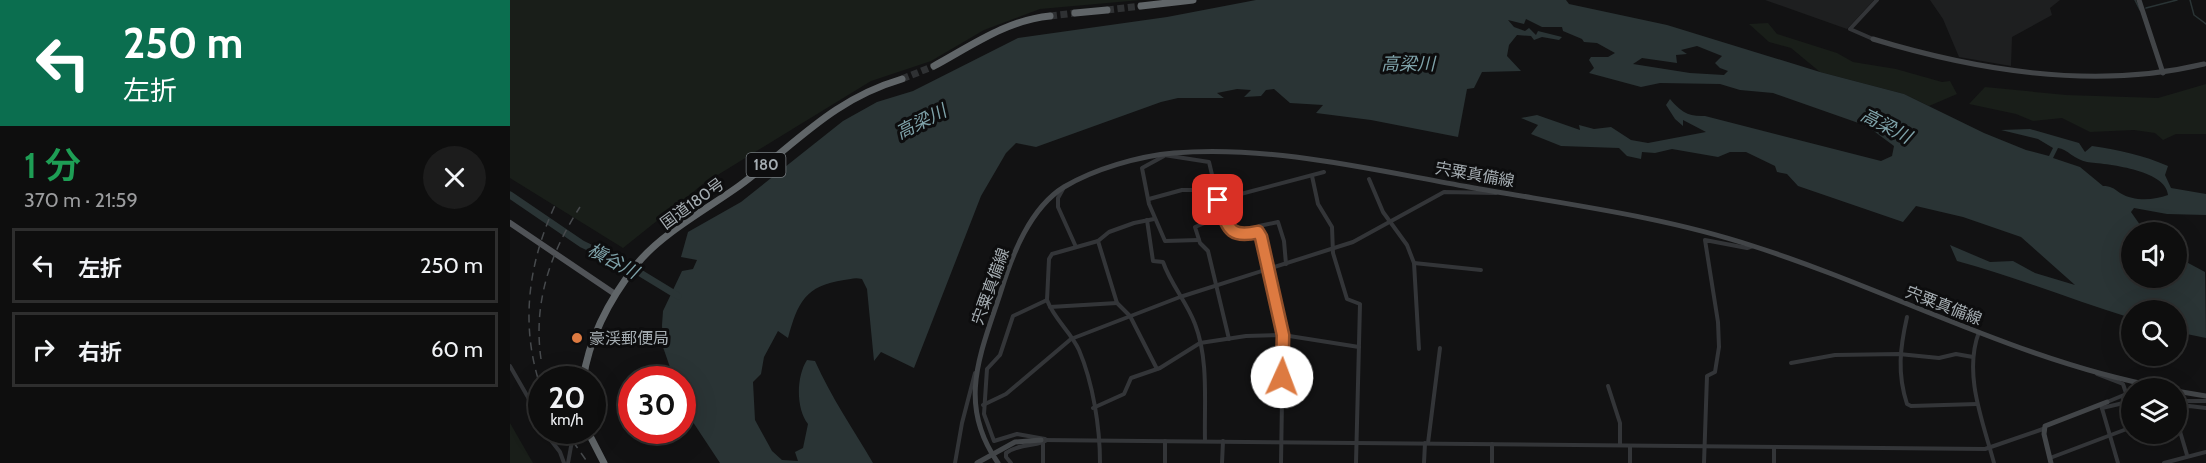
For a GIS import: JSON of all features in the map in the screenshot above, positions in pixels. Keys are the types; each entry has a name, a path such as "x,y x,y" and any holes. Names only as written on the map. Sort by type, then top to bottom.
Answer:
{"highway":[{"path":"1141,6 1193,0"},
{"path":"1075,13 1107,10"},
{"path":"934,66 1002,29 1027,20 1050,16"},
{"name":"国道180号","path":"587,366 599,327 615,294 637,264 652,249 741,185 839,105 878,86 902,79"},
{"path":"595,444 604,463"}],"main road":[{"path":"2139,0 2163,73"},
{"path":"1873,39 1935,56 2048,74 2089,76 2163,73 2205,64"},
{"name":"宍粟真備線","path":"998,463 982,435 973,391 978,365 1003,284 1026,232 1044,204 1063,188 1092,174 1164,155 1201,152 1298,159 1670,223 1753,246 1979,332 2121,381"},
{"path":"510,223 615,294"},
{"path":"2187,393 2206,396"},
{"path":"2050,460 2043,429 2051,423 2108,402"},
{"path":"977,463 1015,442 1044,441"}],"street":[{"path":"1873,39 1850,29 1876,0"},
{"path":"1199,240 1165,241 1154,219 1142,168 1164,155 1209,162 1218,200 1236,235 1258,232"},
{"path":"1149,199 1182,190 1200,190 1204,202 1218,200 1324,172"},
{"path":"1312,176 1318,204 1332,227 1333,250 1347,299 1360,304 1356,463"},
{"path":"1369,179 1389,224 1407,245 1414,263 1419,349"},
{"path":"1063,188 1058,207 1076,247"},
{"path":"983,405 1006,394 1071,339 1180,297 1269,267 1333,250 1389,224 1444,192 1500,192"},
{"path":"1224,215 1195,227 1199,240 1208,251 1229,339"},
{"path":"1100,463 1100,440 1086,370 1077,347 1047,300 1050,256 1098,241 1109,232 1154,219"},
{"path":"1147,220 1152,259 1163,262 1180,297 1191,313 1200,343 1205,441"},
{"path":"1281,463 1283,335 1269,267 1258,232 1259,226 1278,222 1284,241 1286,264"},
{"path":"1704,463 1707,376 1715,372 1719,347 1716,297 1705,240 1748,248 1753,246"},
{"path":"1098,241 1117,303 1130,316 1157,369"},
{"path":"1414,263 1481,270"},
{"path":"1043,463 1044,441 1041,436 1017,434 994,441 986,423 983,405 987,369 1000,355 1013,316 1047,300"},
{"path":"1050,307 1117,303"},
{"path":"1907,317 1899,354 1900,375 1908,406 1977,404"},
{"path":"1979,332 1973,357 1977,404 1994,463"},
{"path":"1093,408 1124,394 1131,378 1157,369 1200,343 1262,335 1283,335 1359,347"},
{"path":"1424,463 1440,348"},
{"path":"1791,363 1835,355 1899,354 1939,358 1956,354 1973,357"},
{"path":"955,463 962,423 978,365"},
{"path":"510,366 528,397"},
{"path":"2097,374 2121,383"},
{"path":"1608,386 1620,423 1620,445"},
{"path":"2108,402 2121,397"},
{"path":"2187,400 2206,401"},
{"path":"2118,463 2101,406 2121,403"},
{"path":"2187,407 2206,408"},
{"path":"1011,463 1006,453 1017,446 1044,441 1990,448 2043,429"},
{"path":"2050,460 2121,432"},
{"path":"1165,441 1165,463"},
{"path":"1222,441 1222,463"},
{"path":"554,444 566,463"},
{"path":"566,463 571,444"},
{"path":"1492,444 1492,463"},
{"path":"2184,444 2187,455"},
{"path":"1630,446 1630,463"},
{"path":"1774,447 1774,463"},
{"path":"2164,463 2187,455 2206,452"}],"shaded area":[{"path":"510,0 1141,0 1040,9 984,30 931,61 871,81 703,184 623,248 510,178"},
{"path":"1765,0 1874,0 1847,29"},
{"path":"1930,0 2060,0 2050,8 2052,15 2012,37 2011,66 1959,57 1943,19"},
{"path":"1768,23 1777,34 1837,53 1853,62 1896,69 1942,82 1950,81 1957,94 1929,106 1904,94 1820,72 1791,48 1769,42 1749,24"},
{"path":"2206,84 2206,134 2176,134 2163,140 2155,133 2134,130 2090,132 2062,118 2033,121 2016,114 1969,104 1985,87 2066,95 2158,98"},
{"path":"510,423 533,463 510,463"}],"water":[{"name":"高梁川","path":"1256,0 1566,0 1569,4 1667,25 1820,72 1904,94 1984,133 2026,150 2049,156 2053,148 2038,139 2001,130 2030,129 2079,143 2085,152 2092,146 2140,156 2168,166 2165,175 2171,188 2206,194 2206,215 2167,214 2134,208 2131,212 2138,222 2121,222 2121,288 2187,288 2187,262 2205,272 2206,338 2187,334 2187,300 2121,300 2121,315 1957,261 1950,245 1990,262 2013,261 2035,273 2075,285 2021,237 1963,217 1916,206 1903,222 1798,186 1787,174 1777,172 1775,166 1746,152 1730,152 1718,157 1672,149 1655,153 1642,152 1641,159 1627,156 1619,148 1561,146 1531,134 1538,125 1521,118 1537,115 1580,130 1579,125 1594,129 1611,127 1631,140 1648,143 1706,132 1683,120 1683,126 1675,119 1666,105 1670,99 1681,110 1689,114 1705,116 1881,161 1892,156 1894,146 1867,126 1773,93 1740,90 1720,84 1660,83 1641,87 1589,73 1594,68 1589,60 1591,57 1608,57 1615,53 1597,43 1584,42 1563,31 1562,27 1542,27 1526,19 1524,24 1508,20 1514,27 1525,31 1529,28 1536,35 1538,31 1562,37 1559,40 1542,37 1534,40 1531,36 1517,35 1509,45 1507,56 1521,71 1482,72 1474,88 1467,89 1458,137 1371,120 1316,113 1323,105 1290,103 1274,89 1266,90 1261,96 1244,97 1251,90 1237,89 1217,93 1224,98 1178,98 1161,102 1036,147 1016,143 1006,153 981,196 914,368 881,352 874,361 867,289 862,279 857,278 831,283 812,291 800,305 788,338 778,331 764,357 761,374 753,382 755,420 772,451 782,460 798,461 795,452 803,448 808,424 801,410 799,384 807,360 815,361 835,400 873,463 720,463 696,427 696,366 670,366 663,347 663,311 682,271 693,269 697,260 681,257 688,232 741,202 843,121 877,102 913,91 1018,38 1167,17","holes":["1697,46 1722,56 1715,63 1728,71 1724,75 1690,73 1633,64 1642,58 1677,63 1676,55 1687,54 1681,50","2058,148 2083,161 2120,166 2146,174 2165,186 2168,195 2157,198 2132,198 2108,186 2103,186 2080,167 2053,158"]}],"waterway":[{"path":"2135,0 2140,10"},
{"path":"2146,8 2177,0"},
{"path":"2190,0 2194,15 2206,24"},
{"name":"槇谷川","path":"510,195 582,244 632,268 678,296"}],"tunnel":[{"path":"1107,10 1141,6"},
{"path":"1050,16 1075,13"},
{"path":"902,79 934,66"}],"railway":[{"path":"535,366 529,318 533,271 539,247 557,201"},
{"path":"541,359 540,318 546,279 560,242 580,207"},
{"path":"575,444 588,463"}],"place":[{"name":"豪渓郵便局","path":"577,338"}],"route":[{"path":"1218,200 1232,232 1245,235 1258,232 1261,237 1283,335 1282,377"}]}
